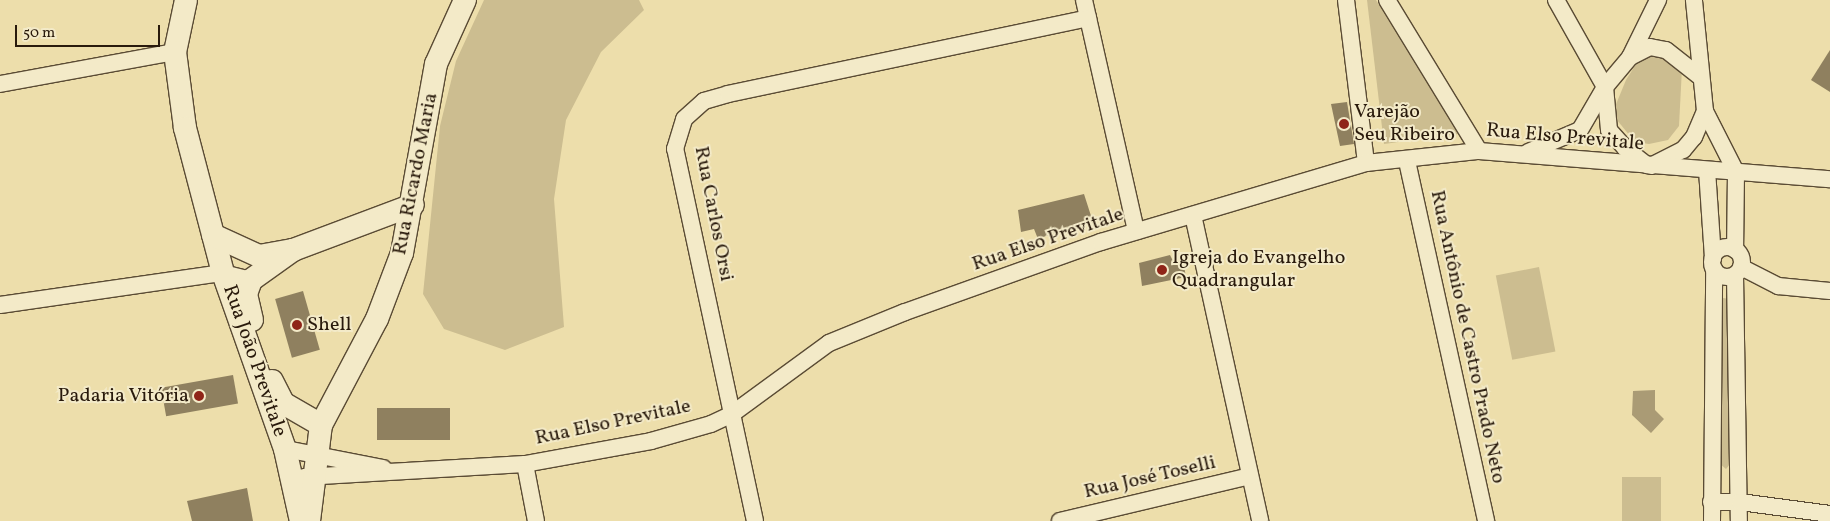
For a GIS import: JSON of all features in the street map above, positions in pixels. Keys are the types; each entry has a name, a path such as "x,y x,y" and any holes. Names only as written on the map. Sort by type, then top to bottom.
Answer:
{"main road":[{"path":"175,52 186,0"},
{"name":"Rua Ricardo Maria","path":"321,425 377,319 402,253 413,205 436,64 464,0"},
{"name":"Rua João Previtale","path":"175,52 185,128 206,201 223,273 285,449 301,521"},
{"path":"213,235 259,256 292,250 413,205"},
{"name":"Rua João Previtale","path":"292,250 251,280 247,303 274,388 295,412 321,425 309,521"}],"street":[{"path":"1084,0 1136,231"},
{"path":"1346,0 1366,163"},
{"path":"1387,0 1479,151"},
{"path":"1556,0 1605,87 1609,130 1625,148 1650,166 1683,150 1694,138 1705,111"},
{"path":"1526,153 1580,130 1605,87 1630,57 1658,0"},
{"path":"1694,0 1699,76 1705,111 1736,172 1735,250 1738,271 1739,521"},
{"name":"Rua Carlos Orsi","path":"755,521 675,149 684,119 704,101 728,94 1088,18"},
{"path":"1630,57 1650,48 1666,50 1699,76"},
{"path":"0,84 175,52"},
{"name":"Rua Elso Previtale","path":"315,478 524,464 651,441 732,414 829,343 905,312 1136,231 1366,163 1407,161 1479,151 1526,153 1650,166 1830,179"},
{"name":"Rua Antônio de Castro Prado Neto","path":"1407,161 1486,521"},
{"path":"1707,170 1713,264 1712,521"},
{"path":"1193,215 1260,521"},
{"path":"1713,264 1722,248 1735,250"},
{"path":"1713,264 1721,276 1738,271 1778,286 1830,291"},
{"path":"0,305 223,273 251,280"},
{"name":"Rua João Previtale","path":"285,449 317,452"},
{"name":"Rua Elso Previtale","path":"317,452 402,473"},
{"path":"524,464 536,521"},
{"name":"Rua José Toselli","path":"1060,521 1250,476"},
{"path":"290,477 315,478"},
{"path":"1711,502 1740,502 1830,514"}],"shaded area":[{"path":"484,0 639,0 644,10 601,52 566,120 554,199 564,327 505,350 444,329 423,294 440,126 456,61"},
{"path":"1367,0 1376,0 1458,134 1384,144"},
{"path":"1648,55 1659,55 1682,68 1679,126 1668,140 1649,144 1635,142 1612,114 1626,80 1638,61"},
{"path":"1539,267 1555,351 1512,360 1496,275"},
{"path":"1723,298 1730,299 1730,464 1726,469 1719,463"},
{"path":"1655,390 1655,410 1664,419 1651,433 1632,415 1633,391"},
{"path":"1622,477 1661,477 1661,521 1622,521"}],"building":[{"path":"1830,50 1830,92 1811,80"},
{"name":"Varejão Seu Ribeiro","path":"1347,102 1354,144 1340,146 1331,104"},
{"path":"1084,194 1092,219 1038,239 1034,229 1021,232 1018,210"},
{"name":"Igreja do Evangelho Quadrangular","path":"1170,255 1174,263 1183,261 1186,277 1142,286 1139,263"},
{"name":"Shell","path":"303,291 320,350 292,358 275,299"},
{"name":"Padaria Vitória","path":"233,375 238,404 166,416 161,388"},
{"path":"377,408 450,408 450,440 377,440"},
{"path":"247,488 253,521 192,521 187,501"}],"place":[{"name":"Varejão Seu Ribeiro","path":"1344,124"},
{"name":"Igreja do Evangelho Quadrangular","path":"1162,270"},
{"name":"Shell","path":"297,325"},
{"name":"Padaria Vitória","path":"199,396"}]}
